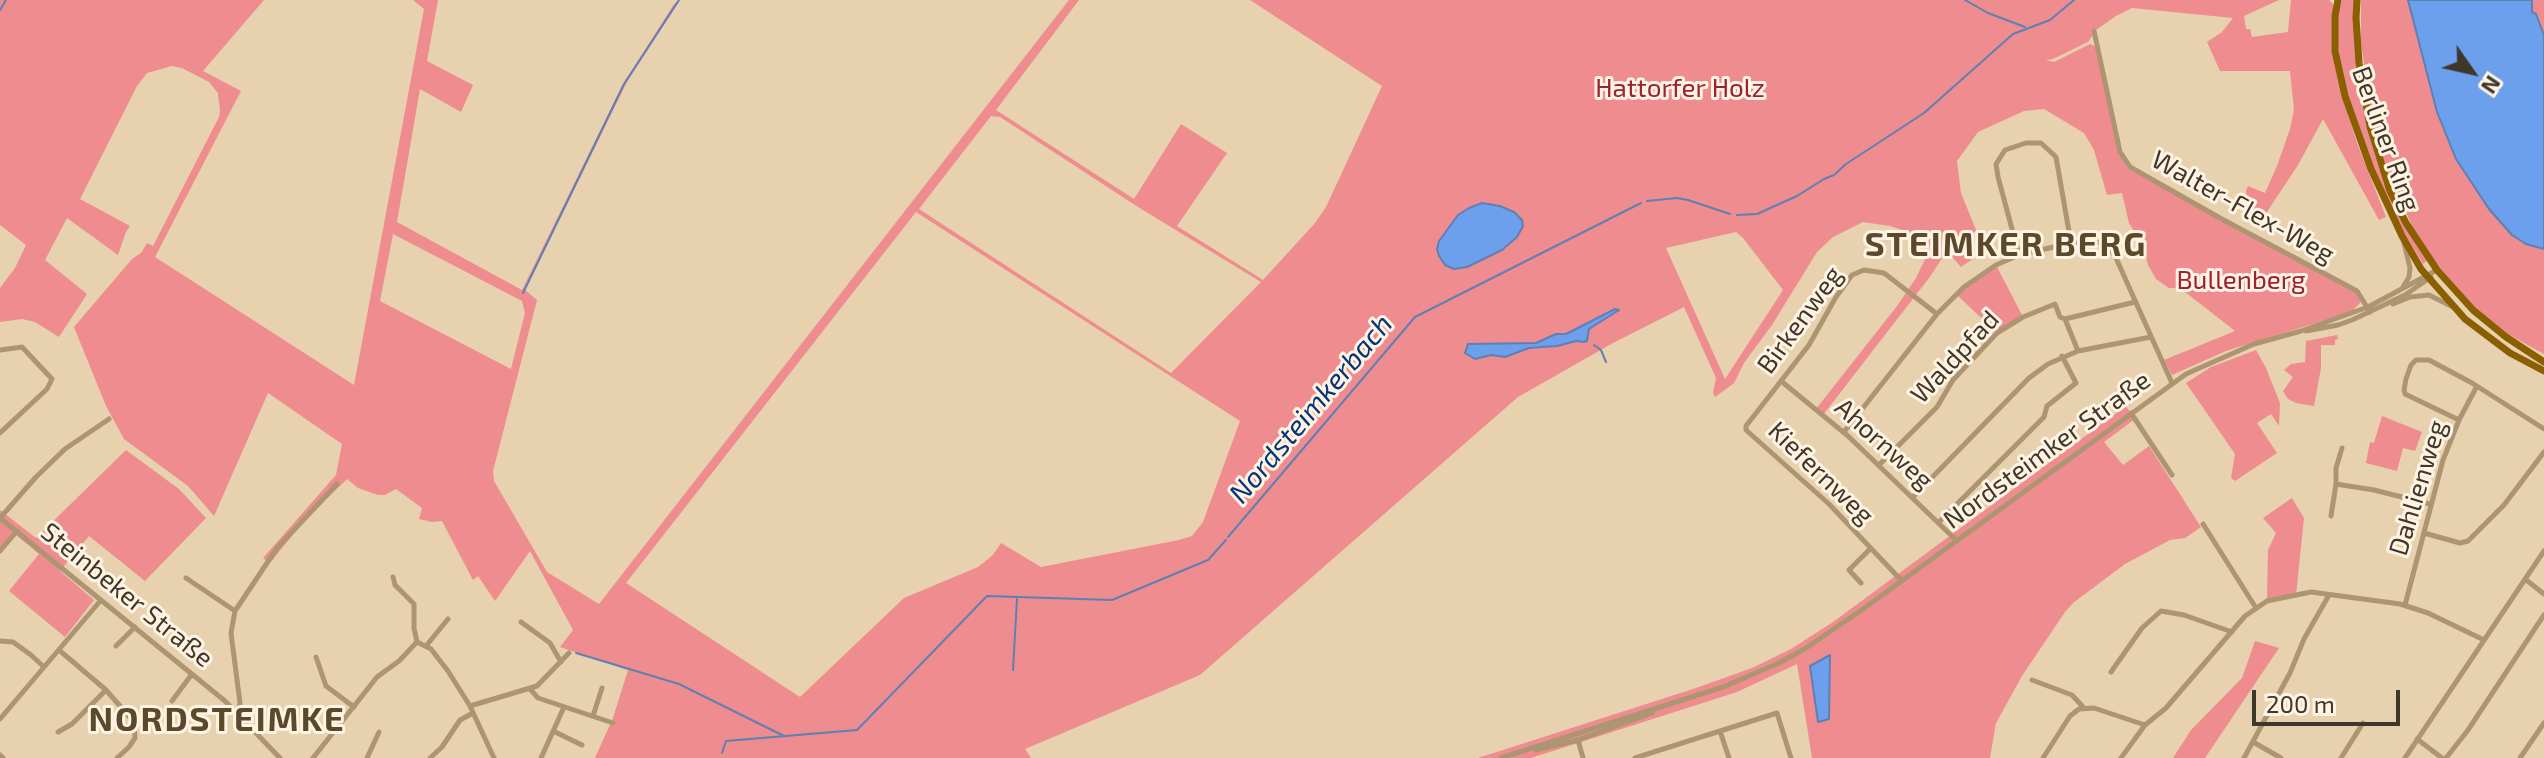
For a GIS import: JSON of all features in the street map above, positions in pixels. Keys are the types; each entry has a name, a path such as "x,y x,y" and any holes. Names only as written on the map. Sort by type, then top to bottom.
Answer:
{"main road":[{"name":"Berliner Ring","path":"2338,0 2335,51 2345,96 2371,169 2402,236 2428,277 2465,319 2510,353 2544,371"},
{"name":"Berliner Ring","path":"2357,0 2361,82 2370,127 2390,191 2406,223 2456,293 2487,322 2544,362"}],"street":[{"name":"Walter-Flex-Weg","path":"2094,31 2120,152 2130,167 2357,291 2369,310"},
{"path":"2019,255 1996,164 2005,150 2026,143 2041,143 2056,157 2071,243"},
{"path":"2400,291 2409,277 2410,268 2402,236"},
{"path":"1844,432 1937,314 1969,283 1996,265 2019,255 2071,243 2100,242 2110,249 2172,383"},
{"name":"Birkenweg","path":"1746,426 1809,345 1847,280 1857,272 1874,270 1884,273 1937,314"},
{"name":"Nordsteimker Straße","path":"2369,310 2384,306 2437,270"},
{"name":"Nordsteimker Straße","path":"1501,758 1549,748 1632,722 1674,703 1763,671 1832,631 2172,383 2203,364 2301,331 2338,325 2428,277"},
{"path":"2384,306 2429,295 2454,307"},
{"name":"Waldpfad","path":"1879,465 1937,407 1953,380 1997,333 2023,317 2055,304 2060,317 2065,319 2135,302"},
{"path":"2065,319 2078,351"},
{"path":"1913,497 2029,378 2062,356 2151,337"},
{"path":"0,350 22,347 52,379 47,389 0,433"},
{"path":"1939,522 2044,417 2047,406 2076,383 2062,356"},
{"path":"2459,420 2405,394 2411,365 2416,360 2423,359 2477,386 2544,429"},
{"name":"Ahornweg","path":"1781,381 1844,432 1957,541"},
{"name":"Dahlienweg","path":"2405,605 2443,460 2477,386"},
{"path":"2131,413 2172,475"},
{"path":"0,518 65,449 109,419"},
{"name":"Kiefernweg","path":"1746,426 1746,430 1819,494 1901,580"},
{"path":"2331,516 2336,468 2342,448"},
{"path":"2424,533 2460,543 2468,541 2504,505 2544,452"},
{"path":"238,712 240,703 231,633 235,611 277,548 337,484"},
{"path":"2336,484 2430,504"},
{"name":"Steinbeker Straße","path":"0,518 238,712 280,758"},
{"path":"2203,524 2256,608"},
{"name":"Steinbeker Straße","path":"0,551 17,531"},
{"name":"Kiefernweg","path":"1861,583 1849,570 1870,549"},
{"path":"2405,758 2544,551"},
{"path":"393,577 395,585 414,604 417,642"},
{"path":"186,578 235,611"},
{"path":"2525,579 2544,594"},
{"path":"2121,758 2145,725 2166,708 2232,632 2256,608 2280,597 2311,592 2405,605 2484,640"},
{"path":"2244,758 2329,595"},
{"path":"0,719 101,600"},
{"path":"2111,672 2142,628 2161,611 2184,615 2232,632"},
{"path":"2417,739 2444,758 2468,730 2544,615"},
{"path":"426,646 448,619"},
{"path":"521,622 550,643 561,662"},
{"path":"116,646 135,627"},
{"path":"0,641 13,642 44,667"},
{"path":"417,642 431,649 448,671 470,706 494,758"},
{"path":"313,758 377,677 399,661 417,642"},
{"path":"59,650 131,716 136,729 129,747 117,758"},
{"path":"470,706 530,689 544,681 569,653"},
{"path":"316,657 326,686 354,707"},
{"path":"172,701 192,674"},
{"path":"2032,680 2072,695 2084,708"},
{"path":"593,716 602,688"},
{"path":"530,689 538,698 613,723"},
{"path":"58,732 72,724 106,690"},
{"path":"541,758 564,707"},
{"path":"2043,758 2070,716 2084,708 2094,708 2145,725"},
{"path":"430,758 442,747 460,720 473,713"},
{"path":"1635,758 1656,755 1777,713 1791,758"},
{"path":"2341,758 2363,723"},
{"path":"2520,758 2544,723"},
{"path":"553,731 582,745"},
{"path":"1720,731 1729,758"},
{"path":"367,758 379,732"},
{"path":"1577,737 1583,758"},
{"path":"2253,742 2281,758"}],"green space":[{"path":"0,0 264,0 203,71 241,91 155,257 354,385 424,9 413,0 438,0 427,61 473,85 461,112 420,89 397,222 522,290 622,86 674,4 680,0 627,82 525,290 537,300 493,471 494,481 547,572 599,604 1069,0 1079,0 996,110 1134,199 1181,124 1227,153 1177,226 1263,280 1326,207 1382,86 1250,0 2279,0 2244,16 2246,29 2250,29 2252,37 2288,32 2291,0 2329,0 2334,5 2332,42 2340,88 2357,143 2386,217 2379,220 2323,119 2298,165 2257,227 2247,208 2246,191 2248,186 2265,193 2277,166 2294,110 2290,71 2220,71 2207,42 2222,32 2233,18 2132,8 2096,30 2088,42 2046,60 2054,62 2090,44 2097,47 2118,153 2128,169 2339,281 2356,293 2361,302 2351,312 2226,351 2172,375 2164,360 2235,331 2180,288 2169,288 2156,279 2143,246 2129,223 2122,193 2107,195 2094,150 2084,133 2044,109 2024,111 1978,132 1957,161 1961,193 1976,230 1968,243 1974,258 1961,267 1947,251 1823,415 1816,409 1897,306 1916,278 1931,247 1908,232 1863,222 1833,237 1817,252 1734,383 1715,397 1716,378 1684,307 1518,397 1200,675 1025,749 1031,758 595,758 613,718 628,670 560,647 573,630 530,551 495,601 478,576 473,580 442,521 419,519 422,508 396,489 378,495 358,488 347,479 304,521 270,563 263,558 336,475 342,444 268,393 214,516 188,486 124,439 106,406 74,327 147,243 153,246 219,117 218,93 209,82 182,68 172,66 147,73 137,86 80,199 130,226 118,255 67,218 45,260 87,294 59,337 35,322 22,319 0,322 0,288 15,268 26,245 0,225","holes":["991,116 1000,117 1261,282 1171,373 919,209","916,212 1240,421 1203,522 1192,536 1041,567 1001,543 993,555 978,567 904,598 800,697 626,583","1736,232 1783,290 1725,379 1666,248","393,234 522,301 525,313 511,369 380,301"]},
{"path":"2342,0 2354,0 2358,82 2378,164 2388,192 2427,261 2423,264 2401,228 2376,176 2345,87 2337,42"},
{"path":"2361,0 2544,0 2544,354 2504,332 2465,299 2433,260 2412,226 2382,157 2372,119 2361,43"},
{"path":"1996,265 2023,317 1997,333 1956,294"},
{"path":"2337,335 2335,345 2321,345 2321,368 2314,406 2288,399 2283,391 2293,377 2284,370 2291,364 2305,362 2306,341"},
{"path":"2256,350 2280,403 2279,426 2271,414 2257,423 2277,453 2235,481 2231,478 2235,454 2186,383 2211,367"},
{"path":"2126,406 2135,419 2104,442 2123,465 2149,446 2201,527 2185,538 2170,540 2125,564 2073,603 2022,676 1996,723 1990,758 1812,758 1797,664 1737,692 1531,758 1478,758 1693,689 1752,668 1791,649 1833,622"},
{"path":"2382,416 2422,432 2415,451 2403,448 2397,471 2366,463 2370,442 2374,443"},
{"path":"126,450 179,489 206,518 145,581 89,536 60,571 94,600 65,637 9,591 39,554 16,535 0,554 0,510 36,538"},
{"path":"2292,498 2304,518 2296,595 2267,601 2268,550 2276,533 2263,518"},
{"path":"2255,641 2279,648 2205,758 2173,758 2191,730 2242,678"}],"water":[{"path":"2408,0 2532,0 2532,12 2536,14 2544,35 2544,249 2526,244 2512,235 2489,209 2456,159 2437,112"},
{"path":"1482,203 1514,212 1522,220 1523,226 1517,237 1502,250 1467,267 1454,269 1445,265 1437,249 1439,241 1458,215"},
{"path":"1615,309 1619,310 1589,329 1587,341 1584,342 1529,348 1505,357 1491,355 1475,359 1465,353 1468,344 1536,343 1556,334 1566,334"},
{"path":"1830,655 1829,719 1818,722 1810,666"}],"waterway":[{"path":"0,10 6,0"},
{"path":"523,293 624,84 679,0"},
{"path":"1965,0 1988,13 2025,27"},
{"name":"Nordsteimkerbach","path":"1737,215 1757,214 1834,175 1924,113 2013,34 2050,20 2074,0"},
{"name":"Nordsteimkerbach","path":"1647,201 1677,198 1730,214"},
{"name":"Nordsteimkerbach","path":"1228,537 1415,317 1641,203"},
{"path":"1594,345 1601,350 1606,362"},
{"name":"Nordsteimkerbach","path":"722,753 726,741 857,730 987,596 1112,600 1208,560 1226,540"},
{"path":"1013,670 1017,599"},
{"path":"576,653 679,684 784,736"}],"district":[{"name":"STEIMKER BERG","path":"2006,245"},
{"name":"NORDSTEIMKE","path":"217,720"}],"park label":[{"name":"Hattorfer Holz","path":"1680,88"},
{"name":"Bullenberg","path":"2241,280"}]}
